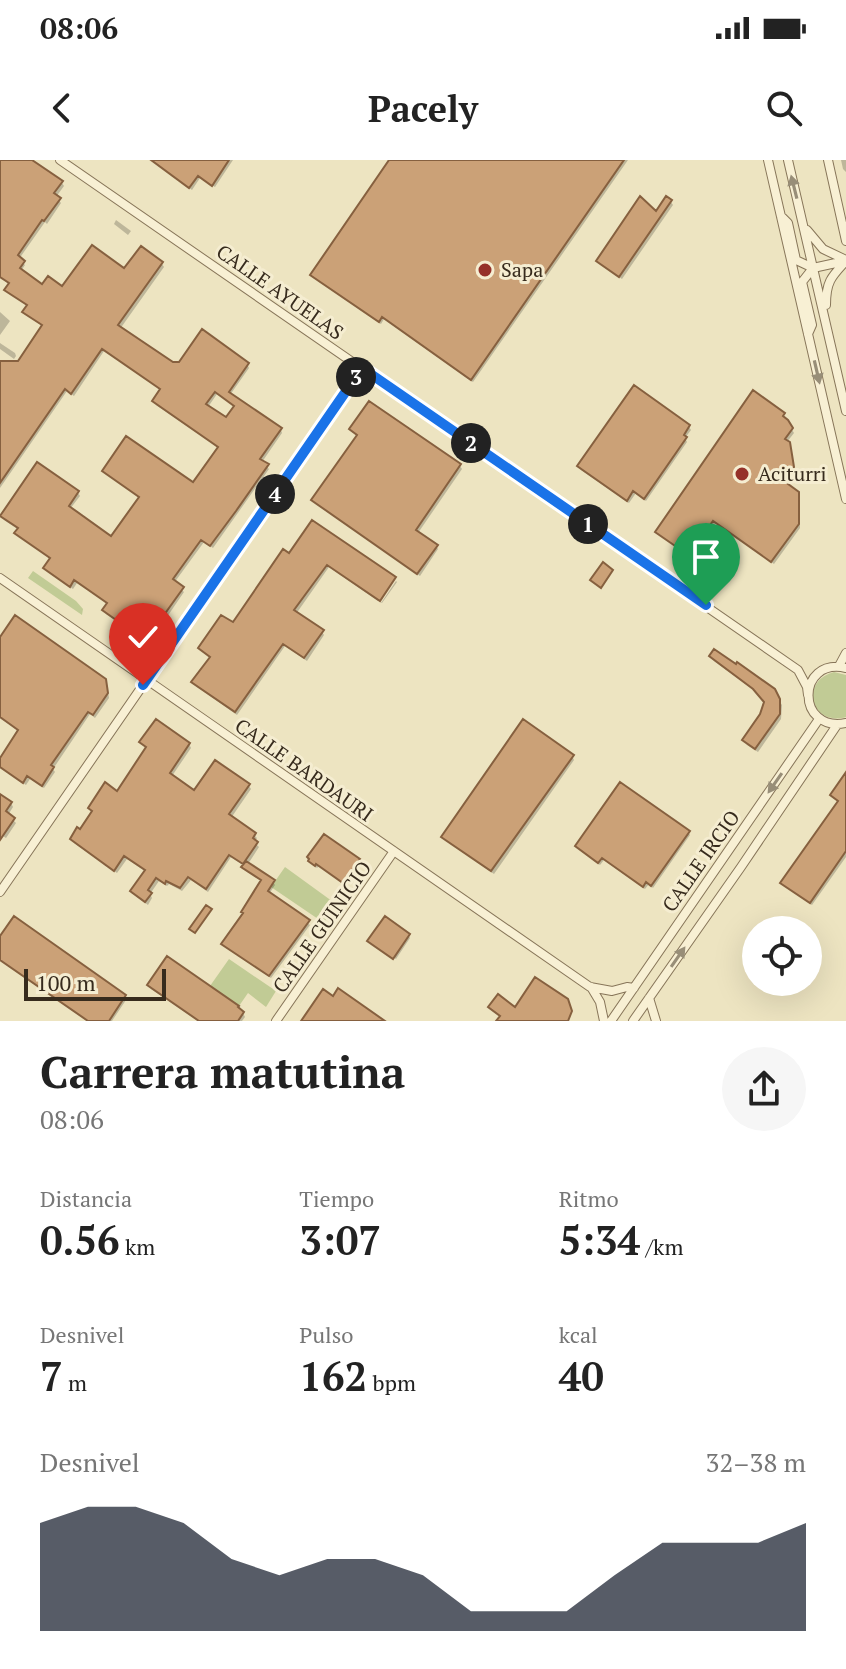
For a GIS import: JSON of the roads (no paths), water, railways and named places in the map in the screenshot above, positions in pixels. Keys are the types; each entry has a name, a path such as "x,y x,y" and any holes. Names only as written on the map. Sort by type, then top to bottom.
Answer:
{"street":[{"name":"CALLE AYUELAS","path":"60,160 798,670"},
{"path":"768,160 846,499"},
{"path":"788,160 846,411"},
{"path":"828,160 846,241"},
{"path":"780,215 788,223 796,260 813,268"},
{"path":"804,225 823,249 846,260"},
{"path":"808,334 812,325 802,282 813,268 846,260"},
{"path":"825,316 826,288 830,278 846,260"},
{"path":"0,892 362,368"},
{"path":"837,369 846,385"},
{"name":"CALLE BARDAURI","path":"0,578 590,987"},
{"path":"798,670 842,667 846,653"},
{"path":"808,695 811,682 826,668"},
{"path":"798,670 807,687 809,704 819,719 843,724"},
{"name":"CALLE IRCIO","path":"611,1021 819,719"},
{"name":"CALLE IRCIO","path":"633,1021 843,724"},
{"name":"CALLE GUINICIO","path":"276,1021 394,851"},
{"path":"590,987 612,991 634,988"},
{"path":"590,987 600,1002 604,1021"},
{"path":"649,998 656,1021"}],"place":[{"name":"Sapa","path":"485,270"},
{"name":"Aciturri","path":"742,474"}]}
